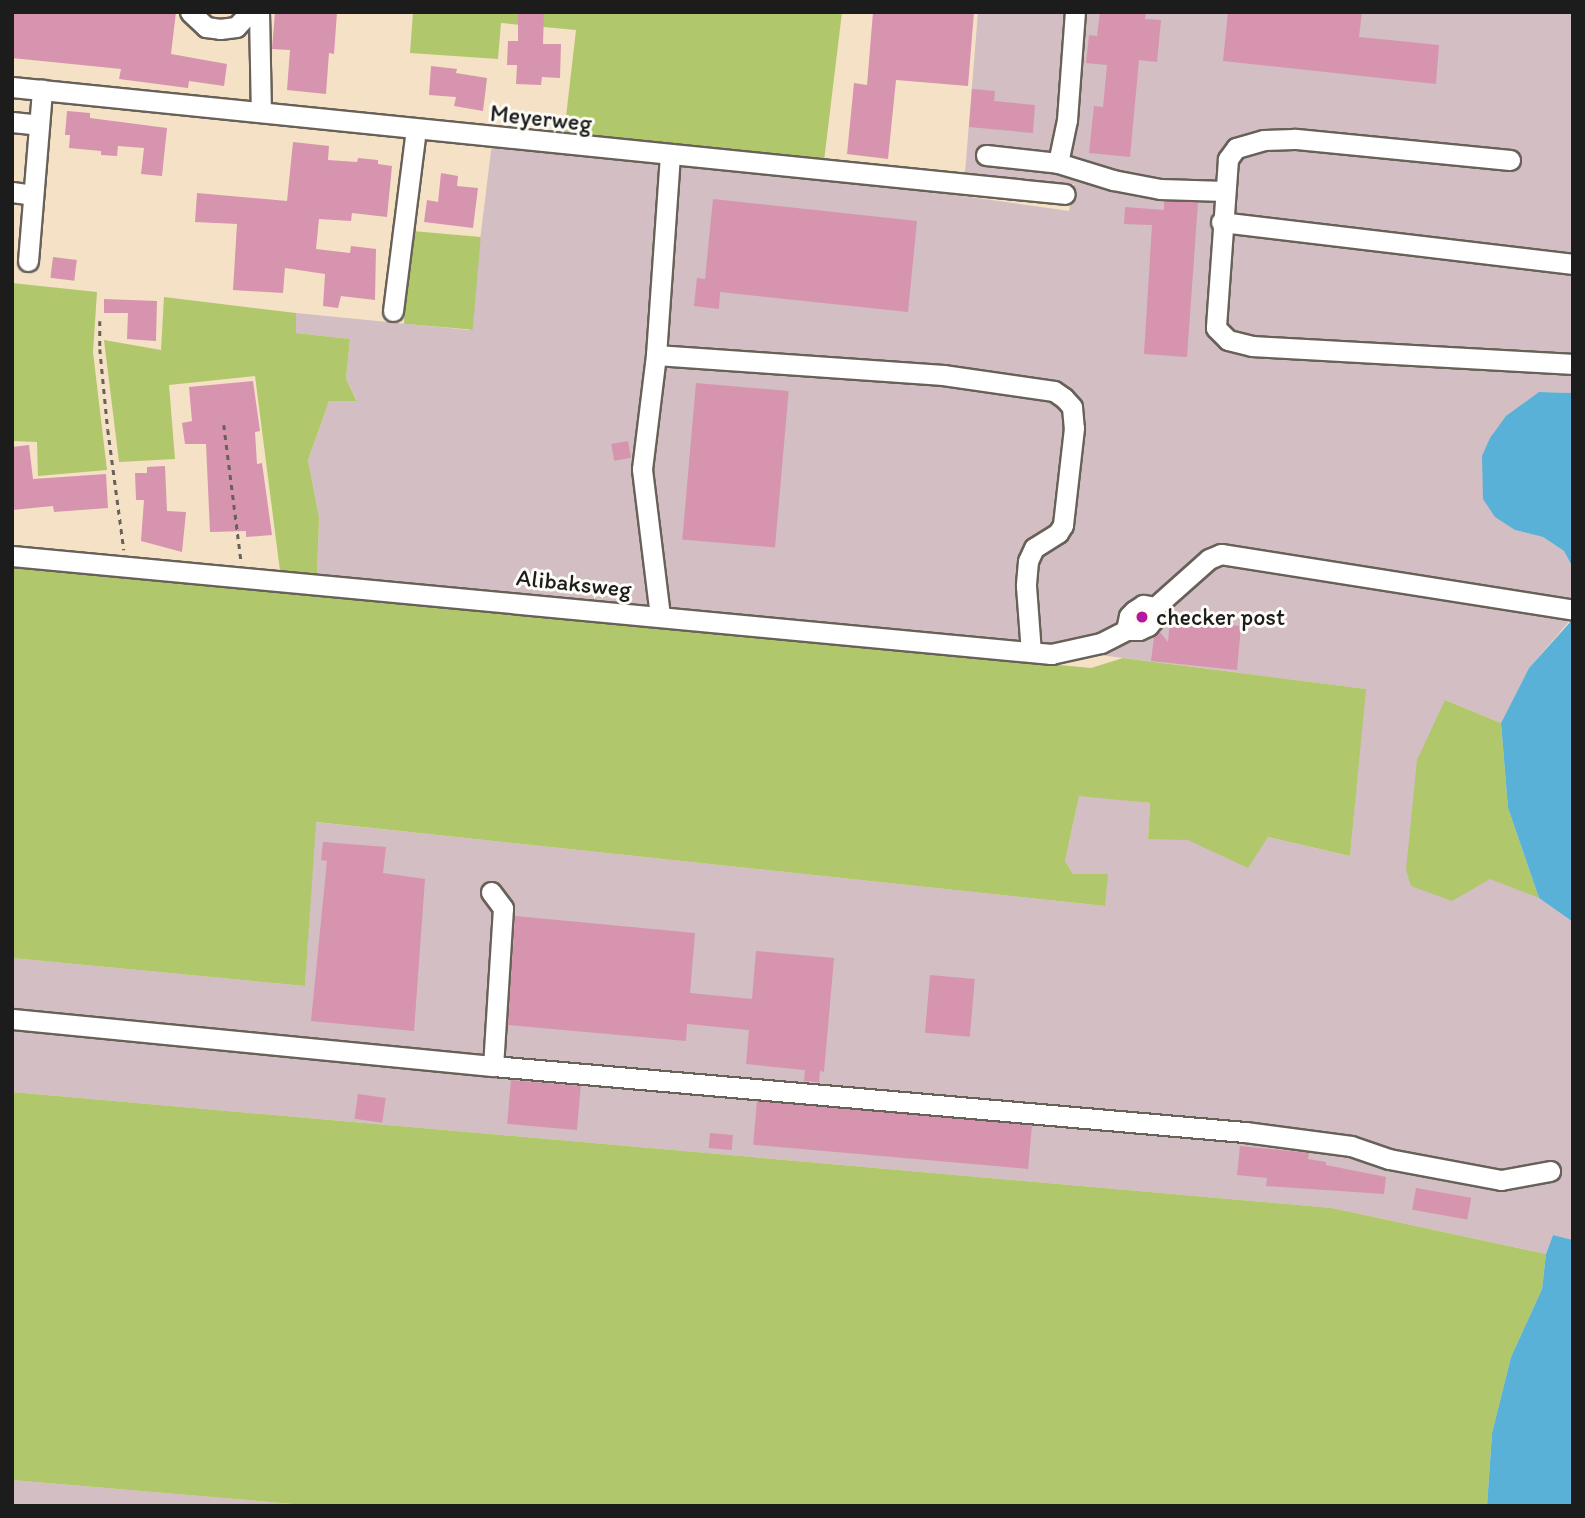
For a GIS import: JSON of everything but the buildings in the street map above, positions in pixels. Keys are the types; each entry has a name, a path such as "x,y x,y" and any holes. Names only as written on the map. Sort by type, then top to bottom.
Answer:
{"street":[{"path":"190,12 206,27 220,29 236,27 250,12"},
{"path":"259,12 261,112"},
{"path":"1058,163 1067,120 1075,12"},
{"name":"Meyerweg","path":"12,87 670,157 1065,194"},
{"path":"28,261 42,90"},
{"path":"12,122 39,125"},
{"path":"393,311 416,129"},
{"path":"1510,160 1294,139 1264,140 1236,148 1228,159 1221,222 1216,328 1228,340 1252,346 1573,364"},
{"path":"986,155 1058,163 1113,180 1160,189 1225,191"},
{"path":"660,616 642,469 656,355 670,157"},
{"path":"12,192 33,195"},
{"path":"1221,222 1573,264"},
{"path":"656,355 943,375 1054,391 1064,398 1072,407 1074,428 1063,525 1058,533 1034,548 1028,561 1026,586 1031,652"},
{"name":"Alibaksweg","path":"12,556 1051,654 1101,643 1126,630 1129,616 1141,618 1143,605 1155,607 1209,559 1221,554 1573,610"},
{"path":"491,892 503,908 493,1066"},
{"path":"12,1019 493,1066 1245,1132 1352,1146 1389,1159 1501,1180 1550,1171"}],"path":[{"path":"100,321 105,403 126,566"},
{"path":"224,425 243,576"}],"shaded area":[{"path":"978,12 1573,12 1573,393 1539,392 1515,530 1543,537 1564,551 1573,568 1573,617 1529,668 1501,723 1445,700 1490,878 1539,898 1573,922 1573,1240 1553,1235 1546,1254 1332,1208 12,1092 12,958 305,986 315,822 1105,906 1073,874 1065,861 1079,795 1150,803 1148,838 1188,839 1247,867 1268,837 1350,856 1365,689 881,627 317,575 319,517 308,460 329,401 357,400 346,379 350,339 296,333 296,313 469,330 492,143 934,192 1069,211 1074,184 965,173"},
{"path":"12,1480 316,1506 12,1506"}],"green space":[{"path":"413,12 842,12 824,161 564,134 576,30 501,23 498,59 410,53"},
{"path":"412,231 481,237 473,330 404,324"},
{"path":"12,283 97,292 93,352 107,470 38,476 37,442 12,441"},
{"path":"164,297 296,313 296,333 350,339 346,379 357,401 329,401 308,460 319,517 317,575 280,571 255,376 169,385 175,459 119,462 104,340 161,350"},
{"path":"12,566 1091,668 1123,658 1366,689 1350,856 1268,837 1248,868 1188,840 1148,839 1150,803 1079,796 1065,861 1073,874 1108,874 1105,906 316,822 305,986 12,958"},
{"path":"1445,700 1501,723 1508,808 1539,898 1490,879 1452,901 1411,886 1406,870 1417,760"},
{"path":"12,1092 1332,1208 1546,1254 1542,1289 1511,1357 1492,1433 1487,1506 316,1506 12,1480"}],"water":[{"path":"1539,392 1573,393 1573,568 1564,551 1543,537 1515,530 1495,517 1483,499 1482,456 1490,438 1506,416"},
{"path":"1573,619 1573,922 1539,898 1508,808 1501,723 1529,668"},
{"path":"1553,1235 1573,1240 1573,1506 1487,1506 1492,1433 1511,1357 1542,1289 1546,1254"}],"place":[{"name":"checker post","path":"1142,617"}]}
